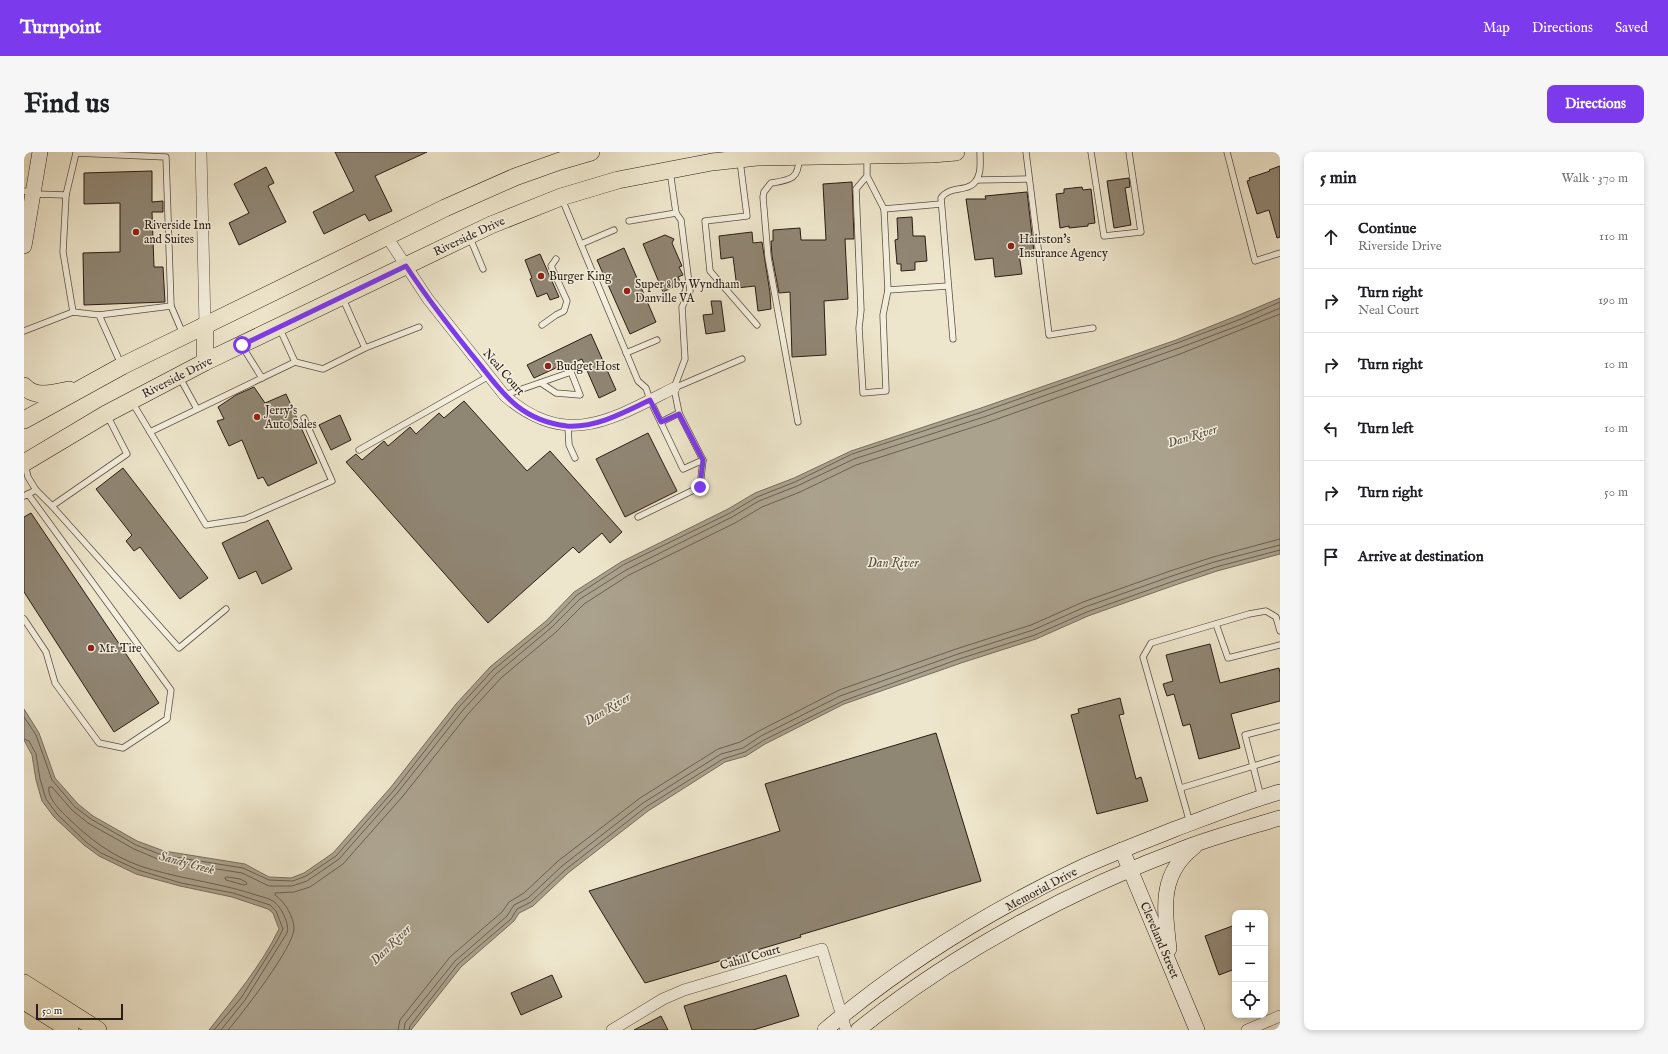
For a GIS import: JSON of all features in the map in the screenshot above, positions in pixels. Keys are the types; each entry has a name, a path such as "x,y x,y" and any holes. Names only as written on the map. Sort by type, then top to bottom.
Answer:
{"main road":[{"path":"24,246 29,192 40,152"},
{"path":"24,420 122,366 445,208 515,177 591,152"},
{"name":"Riverside Drive","path":"24,462 131,400 205,362 491,225 561,197 618,180 712,162 799,154 866,155 956,152"},
{"path":"204,325 205,362"},
{"path":"24,386 27,390 38,394 53,394 87,386"},
{"name":"Memorial Drive","path":"825,1030 844,1023 886,982 929,953 969,928 1040,888 1080,868 1122,850 1190,823 1261,797 1280,792"},
{"name":"Memorial Drive","path":"858,1030 911,991 994,938 1044,910 1131,870 1200,842 1280,818"},
{"path":"1170,966 1164,907 1166,893 1171,874 1177,864 1188,851 1200,842"},
{"name":"Cleveland Street","path":"1122,850 1197,1030"},
{"path":"24,983 98,1030"},
{"path":"24,1001 70,1030"}],"street":[{"path":"201,152 204,325"},
{"name":"Neal Court","path":"386,237 449,327 505,396 532,416 548,422 568,426 590,424 602,421 674,388"},
{"name":"Cahill Court","path":"612,1030 662,999 684,990 822,949 844,1023"},
{"path":"1247,1030 1280,1016"}],"lane":[{"path":"73,312 63,252 66,195 76,152 166,157 171,306 184,336"},
{"path":"953,339 941,198 944,193 948,191 967,188 977,180 980,173 980,152"},
{"path":"1026,152 1049,334 1093,328"},
{"path":"1091,152 1104,236 1141,232 1129,152"},
{"path":"1227,152 1255,261 1280,253"},
{"path":"798,422 768,257 763,197 767,186 771,183 787,180 796,174 799,168 799,154"},
{"path":"866,155 867,176 884,209 888,290 883,315 886,391 863,393 859,328 861,310 856,189 867,176"},
{"path":"740,159 747,216 705,221 710,270 757,324"},
{"path":"638,517 700,487 703,460 679,414 674,388 686,358 682,307 690,291 681,220 676,213 670,169"},
{"path":"977,180 1030,178"},
{"path":"29,192 66,195"},
{"path":"561,197 638,381 646,388 650,400 684,469 703,460"},
{"path":"884,209 941,204"},
{"path":"629,221 676,213"},
{"path":"581,244 614,230"},
{"path":"469,236 483,269"},
{"path":"542,326 556,314 564,310 566,306 567,301 551,266 556,259"},
{"path":"888,290 948,286"},
{"path":"342,297 366,348"},
{"path":"24,330 73,312 100,315 171,306"},
{"path":"100,315 122,366"},
{"path":"279,327 295,362"},
{"path":"150,432 295,362 322,369 366,348 419,327"},
{"path":"626,353 657,340"},
{"path":"242,345 262,378"},
{"path":"674,388 742,360"},
{"path":"505,396 571,372 580,395 556,393 541,383"},
{"path":"179,376 197,409"},
{"path":"359,450 489,376"},
{"path":"131,400 206,525 245,519 332,481 304,418"},
{"path":"52,506 127,454 106,414"},
{"path":"661,422 679,414"},
{"path":"568,426 570,445 575,458"},
{"path":"24,462 28,477 36,490 179,648 226,609"},
{"path":"24,619 46,652 55,683 99,743 123,748 167,719 171,690 26,495 36,490"},
{"path":"1190,823 1143,657 1151,643 1249,614 1266,611 1276,617 1280,631"},
{"path":"1216,624 1228,658 1280,644"},
{"path":"1261,797 1245,735 1280,726"},
{"path":"1180,788 1280,758"}],"water":[{"name":"Dan River","path":"1280,298 1280,554 1217,571 1175,585 1088,616 1036,639 961,663 844,704 765,744 746,756 725,762 648,811 568,873 533,906 519,913 514,921 461,967 411,1030 209,1030 247,981 272,943 279,929 273,913 268,909 232,897 180,886 136,874 99,856 84,845 54,817 42,801 36,780 32,755 24,740 24,709 39,733 55,778 78,804 93,816 137,841 164,851 245,864 269,877 291,878 304,873 333,853 391,787 456,704 490,667 546,621 574,592 621,562 728,509 755,493 794,478 851,451 981,408 1176,340"}],"building":[{"path":"335,152 427,152 375,176 392,211 369,221 365,214 324,234 313,212 354,191"},
{"path":"1280,166 1280,237 1277,238 1269,210 1257,214 1247,181 1250,180 1249,178"},
{"path":"266,167 274,183 268,186 286,222 239,245 229,223 249,213 234,184"},
{"name":"Riverside Inn and Suites","path":"152,171 152,202 163,201 163,212 152,212 154,267 163,267 165,302 84,305 83,253 120,252 120,203 84,204 84,173"},
{"path":"1129,178 1130,187 1125,188 1131,225 1114,228 1107,181"},
{"path":"852,182 854,239 845,239 848,299 824,301 826,355 792,357 790,292 779,293 772,256 771,241 773,241 773,230 800,228 801,240 826,240 823,184"},
{"path":"1082,187 1083,190 1091,189 1095,223 1088,224 1088,226 1069,228 1069,226 1060,228 1056,194 1064,193 1064,189"},
{"path":"1027,192 1034,252 1019,254 1022,274 995,277 993,258 975,260 966,199 986,199 985,196"},
{"path":"912,217 913,236 925,236 927,261 915,262 915,270 901,271 901,264 897,264 895,240 898,239 897,218"},
{"path":"752,232 753,243 762,242 771,309 758,311 755,286 737,288 733,257 721,259 719,236"},
{"path":"665,235 674,239 672,243 682,266 679,267 683,275 678,277 681,283 663,292 643,244"},
{"name":"Super 8 by Wyndham Danville VA","path":"624,248 656,322 630,334 597,260"},
{"path":"540,254 559,297 550,300 547,293 537,297 525,260"},
{"path":"711,301 721,301 725,331 706,334 703,315 713,314"},
{"name":"Budget Host","path":"591,334 616,390 599,398 582,359 558,370 558,367 534,378 527,365"},
{"path":"254,387 265,403 286,394 317,463 268,486 263,477 258,479 242,440 229,446 217,421 224,419 218,407 236,395"},
{"path":"464,401 527,471 550,451 622,532 610,543 602,533 579,553 573,547 488,623 346,462 356,454 362,460 384,441 388,446 410,427 416,434 439,413 444,418"},
{"path":"340,415 351,440 331,450 319,425"},
{"path":"648,433 677,491 625,517 596,459"},
{"path":"123,468 208,578 180,599 140,547 134,551 126,541 132,535 96,489"},
{"name":"Mr. Tire","path":"31,513 159,703 114,732 24,592 24,517"},
{"path":"268,520 292,569 262,584 256,571 239,579 222,543"},
{"path":"1210,644 1220,683 1279,668 1280,701 1231,714 1240,748 1199,759 1190,724 1183,726 1174,694 1167,696 1163,684 1173,681 1166,655"},
{"path":"1120,698 1124,714 1119,715 1136,779 1141,777 1148,801 1097,814 1071,715 1079,713 1078,709"},
{"path":"936,733 981,881 800,935 801,937 645,983 589,891 780,831 765,784"},
{"path":"1232,926 1232,970 1219,975 1205,936"},
{"path":"552,975 562,997 521,1015 511,993"},
{"path":"786,975 799,1016 753,1030 692,1030 684,1006"},
{"path":"661,1016 668,1030 634,1030"}],"place":[{"name":"Riverside Inn and Suites","path":"136,232"},
{"name":"Hairston's Insurance Agency","path":"1011,246"},
{"name":"Burger King","path":"541,276"},
{"name":"Super 8 by Wyndham Danville VA","path":"627,291"},
{"name":"Budget Host","path":"548,366"},
{"name":"Jerry's Auto Sales","path":"257,417"},
{"name":"Mr. Tire","path":"91,648"}],"route":[{"path":"242,345 406,266 449,327 505,396 532,416 548,422 568,426 590,424 602,421 650,400 661,422 679,414 703,460 700,487"}],"water label":[{"name":"Sandy Creek","path":"187,862"}]}
